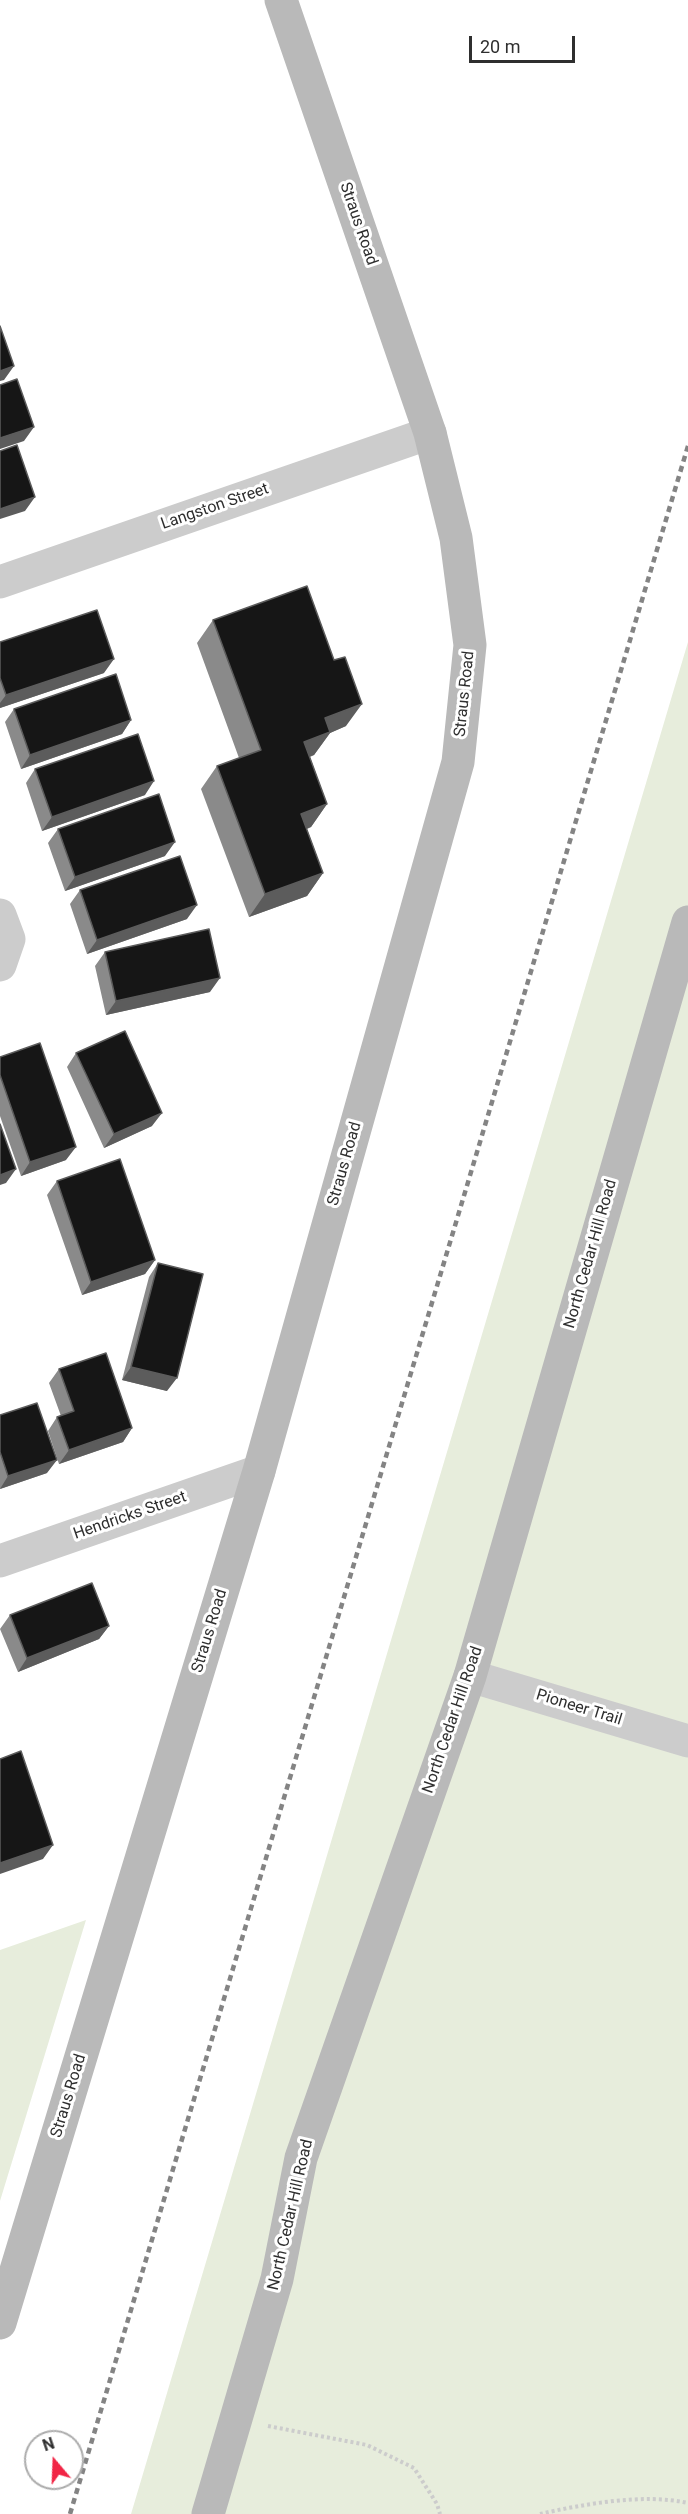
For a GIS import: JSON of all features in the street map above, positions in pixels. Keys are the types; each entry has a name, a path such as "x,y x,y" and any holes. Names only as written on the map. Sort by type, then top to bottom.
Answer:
{"street":[{"name":"Straus Road","path":"0,2323 259,1471 458,762 470,645 456,538 430,433 280,0"},
{"name":"Langston Street","path":"0,582 430,433"},
{"path":"0,915 9,939 0,964"},
{"name":"North Cedar Hill Road","path":"208,2514 277,2279 301,2158 470,1676 688,922"},
{"name":"Hendricks Street","path":"0,1561 259,1471"},
{"name":"Pioneer Trail","path":"470,1676 688,1741"}],"path":[{"path":"264,2425 367,2445 414,2468 437,2505 440,2514"},
{"path":"540,2514 615,2502 669,2498 688,2503"}],"green space":[{"path":"688,642 688,2514 131,2514"},
{"path":"86,1920 0,2201 0,1950"}],"building":[{"path":"0,326 14,366 0,371"},
{"path":"17,379 34,427 0,438 0,385"},
{"path":"17,445 35,497 0,509 0,451"},
{"path":"307,586 334,660 345,657 362,704 325,718 330,732 304,742 327,804 301,814 323,873 265,894 217,766 261,750 213,620"},
{"path":"97,610 114,659 6,695 0,678 0,642"},
{"path":"116,674 131,720 30,755 14,709"},
{"path":"138,734 154,781 52,817 35,769"},
{"path":"159,794 175,842 75,877 58,829"},
{"path":"180,856 197,905 97,940 80,890"},
{"path":"209,929 220,978 116,1001 105,952"},
{"path":"125,1031 162,1113 114,1134 76,1053"},
{"path":"40,1043 76,1147 30,1162 0,1075 0,1057"},
{"path":"0,1124 16,1169 0,1175"},
{"path":"120,1159 155,1260 91,1282 57,1181"},
{"path":"158,1263 203,1274 177,1378 131,1367"},
{"path":"106,1353 132,1428 69,1450 57,1417 74,1411 59,1369"},
{"path":"37,1403 57,1460 8,1476 0,1452 0,1415"},
{"path":"92,1583 109,1626 27,1658 10,1615"},
{"path":"21,1751 53,1845 0,1863 0,1759"}],"railway":[{"path":"70,2514 688,446"}]}
